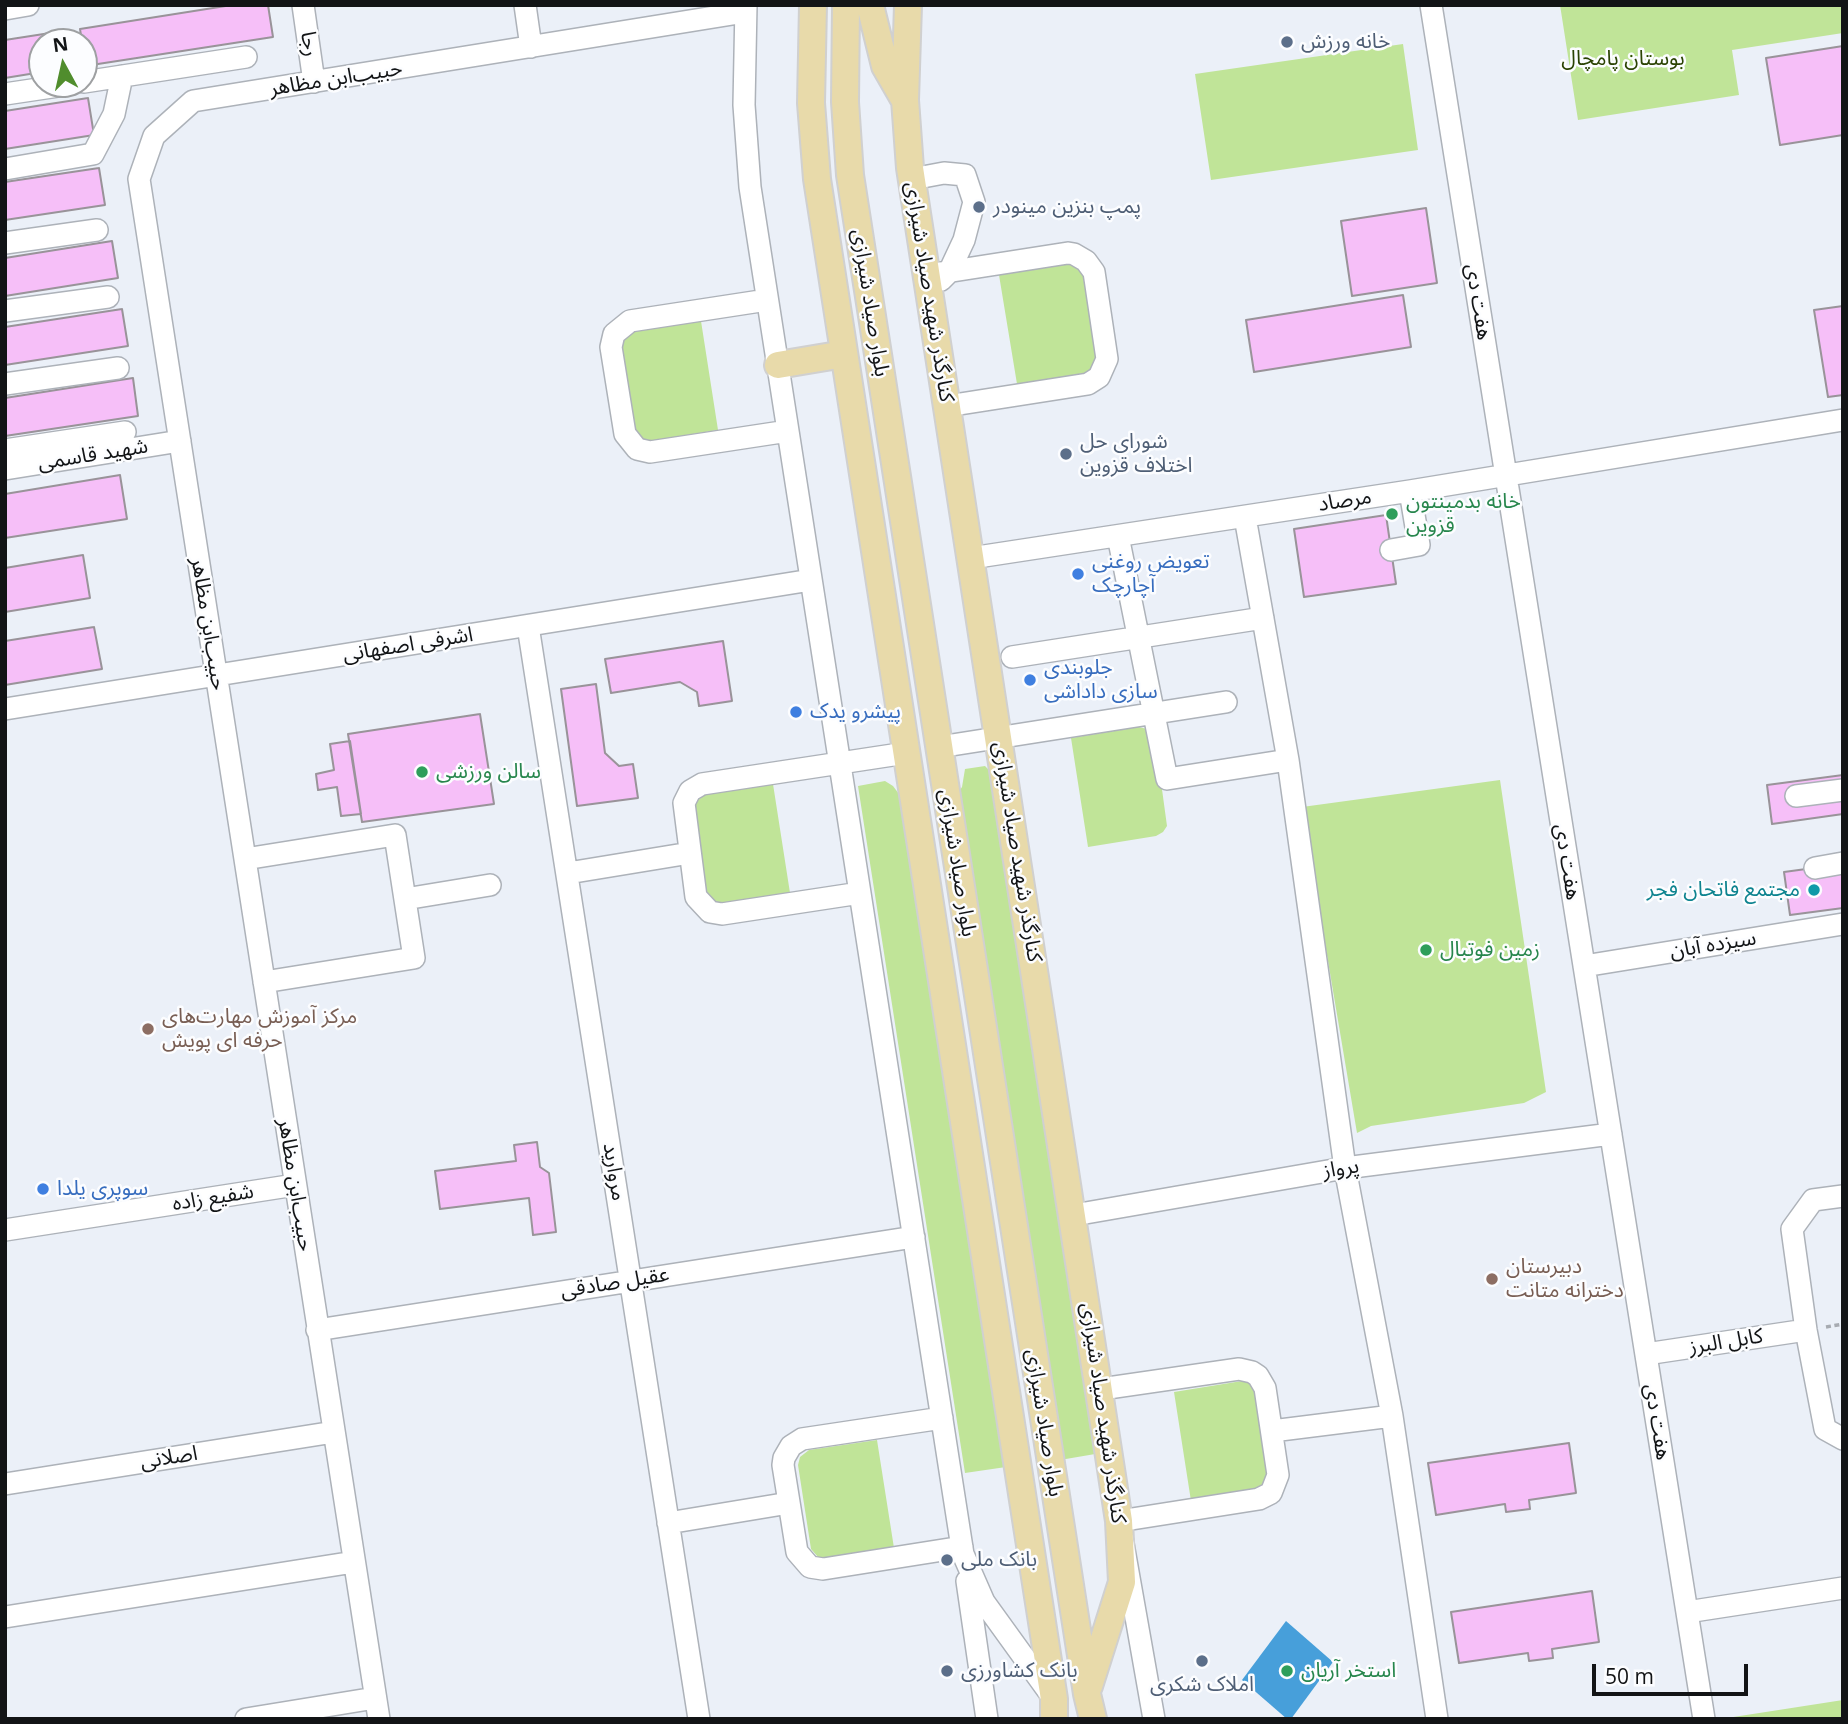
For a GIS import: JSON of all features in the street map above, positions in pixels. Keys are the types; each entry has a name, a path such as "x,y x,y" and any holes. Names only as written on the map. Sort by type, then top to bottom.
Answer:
{"main road":[{"name":"بلوار صیاد شیرازی","path":"813,5 811,103 817,179 1054,1709"},
{"name":"بلوار صیاد شیرازی","path":"846,5 845,102 850,175 1090,1706"},
{"path":"870,5 885,66 905,100"},
{"name":"کنارگذر شهید صیاد شیرازی","path":"908,5 905,100 912,179 935,280 947,406 1101,1389 1119,1521 1122,1582 1090,1706"},
{"path":"778,365 844,354"}],"street":[{"path":"5,9 28,5"},
{"name":"رجا","path":"303,5 314,82"},
{"path":"525,5 531,47"},
{"name":"هفت دی","path":"1431,5 1704,1719"},
{"path":"745,9 744,106 750,187 987,1719"},
{"name":"حبیب‌ابن مظاهر","path":"377,1709 139,179 154,136 193,101 531,47 745,9"},
{"path":"98,80 246,57"},
{"path":"5,169 93,154 114,114 122,76"},
{"path":"5,94 28,91"},
{"path":"912,179 944,173 965,175 974,202 964,240 935,280"},
{"path":"5,243 97,230"},
{"path":"935,280 1068,253 1081,257 1094,272 1107,359 1099,377 1088,384 947,406"},
{"path":"5,311 108,297"},
{"path":"768,300 630,321 614,334 611,347 625,435 637,449 650,452 788,431"},
{"path":"5,384 118,368"},
{"name":"مرصاد","path":"971,558 1506,476 1843,420"},
{"path":"5,450 125,432"},
{"name":"شهید قاسمی","path":"5,469 180,442"},
{"path":"1391,550 1419,545 1410,491"},
{"path":"1245,517 1287,760 1345,1168 1392,1416 1437,1719"},
{"path":"1118,536 1167,779 1287,760"},
{"name":"اشرفی اصفهانی","path":"5,709 811,580"},
{"path":"1012,657 1263,618"},
{"name":"مروارید","path":"528,625 699,1719"},
{"path":"939,747 1226,702"},
{"path":"860,893 716,914 704,908 696,897 683,810 686,797 696,787 709,783 906,753"},
{"path":"1796,796 1843,790"},
{"path":"245,859 395,835 405,899 414,958 264,982"},
{"path":"568,873 690,853"},
{"path":"1815,868 1843,863"},
{"path":"405,899 491,886"},
{"name":"سیزده آبان","path":"1584,967 1843,925"},
{"name":"پرواز","path":"1074,1215 1345,1168 1611,1133"},
{"name":"شفیع زاده","path":"5,1230 295,1185"},
{"path":"1843,1196 1813,1200 1792,1229 1806,1330 1825,1429 1843,1439"},
{"name":"عقیل صادقی","path":"317,1330 914,1237"},
{"name":"کابل البرز","path":"1646,1354 1806,1330"},
{"path":"1101,1389 1246,1370 1258,1376 1265,1388 1272,1431 1278,1475 1275,1488 1265,1497 1119,1521 1154,1719"},
{"path":"1272,1431 1392,1416"},
{"path":"942,1418 796,1442 784,1458 789,1503 797,1552 804,1563 816,1569 963,1551"},
{"name":"اصلانی","path":"5,1484 334,1433"},
{"path":"668,1523 789,1503"},
{"path":"963,1551 984,1602 1054,1709"},
{"path":"5,1617 354,1562"},
{"path":"1687,1612 1843,1587"},
{"path":"246,1719 377,1709"}],"green space":[{"name":"بوستان پامچال","path":"1560,5 1843,5 1843,33 1732,50 1739,95 1578,120"},
{"path":"1403,44 1418,150 1211,180 1195,74"},
{"path":"1068,264 1079,269 1083,275 1096,359 1091,369 1085,373 1017,384 999,275"},
{"path":"701,321 718,430 650,441 643,439 635,431 622,347 624,339 633,332"},
{"path":"1139,727 1147,729 1155,738 1167,826 1156,836 1088,847 1071,738"},
{"path":"985,766 992,773 1101,1453 1060,1460 956,796 962,787 965,769"},
{"name":"زمین فوتبال","path":"1500,780 1546,1092 1524,1103 1371,1126 1357,1133 1302,807"},
{"path":"885,781 899,794 1006,1467 965,1473 858,786"},
{"path":"773,784 790,893 722,904 714,902 707,894 694,810 696,802 705,794"},
{"path":"1242,1381 1256,1388 1271,1476 1263,1488 1191,1501 1174,1392"},
{"path":"877,1440 894,1548 826,1559 818,1557 811,1549 798,1465 800,1457 809,1450"},
{"path":"1843,1700 1843,1719 1727,1718"}],"water":[{"name":"استخر آریان","path":"1286,1621 1333,1662 1291,1719 1287,1719 1242,1680"}],"building":[{"path":"232,5 268,5 273,37 98,64 98,28 86,28"},
{"path":"28,36 28,74 5,78 5,40"},
{"path":"1843,46 1843,135 1780,145 1766,58"},
{"path":"88,98 94,135 5,149 5,111"},
{"path":"99,168 105,205 5,220 5,182"},
{"path":"1426,208 1437,283 1352,296 1341,221"},
{"path":"112,241 118,278 5,296 5,258"},
{"path":"1403,295 1411,347 1254,372 1246,320"},
{"path":"1843,306 1843,395 1828,397 1814,310"},
{"path":"122,309 128,346 5,365 5,327"},
{"path":"133,378 138,416 5,436 5,398"},
{"path":"120,475 127,519 5,538 5,494"},
{"path":"1386,515 1396,584 1304,597 1294,529"},
{"path":"83,555 90,598 5,612 5,568"},
{"path":"94,627 102,669 5,685 5,641"},
{"path":"723,641 732,701 699,706 697,692 680,682 611,693 605,659"},
{"path":"596,684 605,753 619,766 633,764 638,798 577,806 561,689"},
{"name":"سالن ورزشی","path":"480,714 494,804 362,822 348,734"},
{"path":"350,741 361,814 341,816 337,787 318,790 316,774 334,770 330,744"},
{"path":"1843,775 1843,814 1772,824 1767,785"},
{"name":"مجتمع فاتحان فجر","path":"1843,864 1843,908 1790,915 1784,872"},
{"path":"537,1142 540,1167 549,1173 556,1232 533,1235 529,1198 440,1209 435,1171 516,1161 514,1145"},
{"path":"1569,1443 1576,1493 1529,1500 1530,1509 1506,1512 1505,1504 1436,1515 1428,1463"},
{"path":"1592,1591 1599,1642 1552,1649 1553,1658 1529,1661 1528,1653 1459,1663 1451,1612"}],"place":[{"name":"خانه ورزش","path":"1287,42"},
{"name":"پمپ بنزین مینودر","path":"979,207"},
{"name":"شورای حل اختلاف قزوین","path":"1066,454"},
{"name":"خانه بدمینتون قزوین","path":"1392,514"},
{"name":"تعویض روغنی آچارچک","path":"1078,574"},
{"name":"جلوبندی سازی داداشی","path":"1030,680"},
{"name":"پیشرو یدک","path":"796,712"},
{"name":"سالن ورزشی","path":"422,772"},
{"name":"مجتمع فاتحان فجر","path":"1814,890"},
{"name":"زمین فوتبال","path":"1426,950"},
{"name":"مرکز آموزش مهارت‌های حرفه ای پویش","path":"148,1029"},
{"name":"سوپری یلدا","path":"43,1189"},
{"name":"دبیرستان دخترانه متانت","path":"1492,1279"},
{"name":"بانک ملی","path":"947,1560"},
{"name":"املاک شکری","path":"1202,1661"},
{"name":"بانک کشاورزی","path":"947,1671"},
{"name":"استخر آریان","path":"1287,1671"}]}
